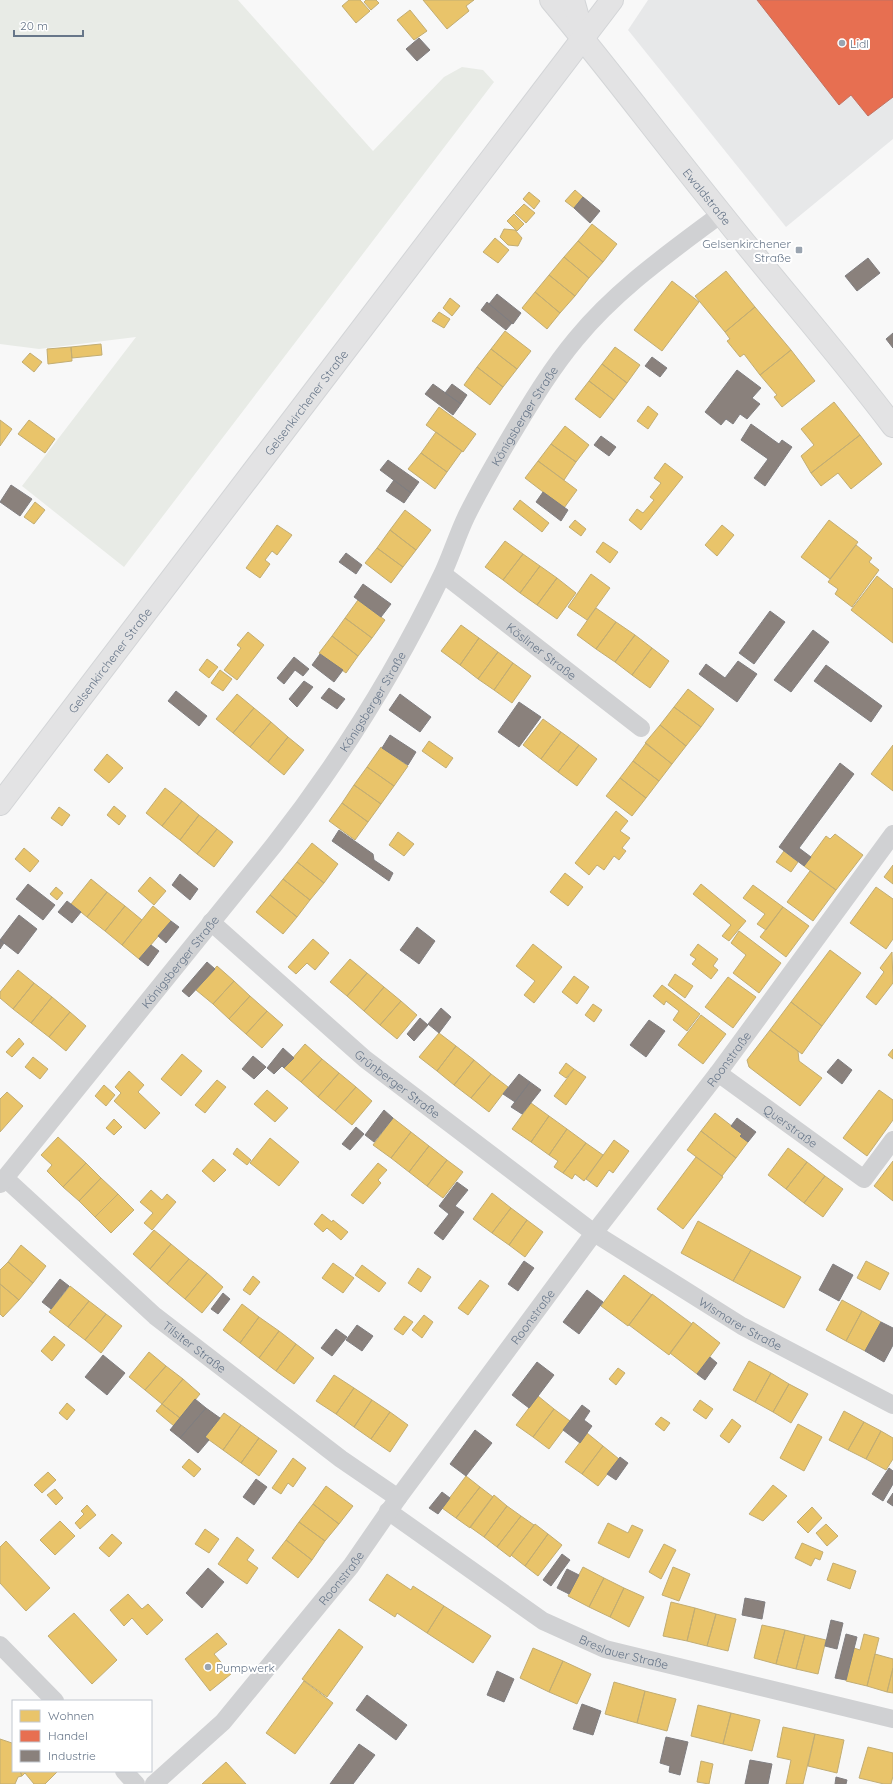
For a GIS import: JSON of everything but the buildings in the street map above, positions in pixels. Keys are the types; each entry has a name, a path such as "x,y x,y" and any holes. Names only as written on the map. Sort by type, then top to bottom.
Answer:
{"main road":[{"name":"Ewaldstraße","path":"550,0 583,39 721,214 854,374 893,426"},
{"name":"Ewaldstraße","path":"573,0 583,39"},
{"name":"Gelsenkirchener Straße","path":"0,804 612,0"}],"street":[{"name":"Königsberger Straße","path":"2,1181 274,845 317,788 378,692 416,627 443,574 466,518 488,475 531,402 552,370 601,310 640,274 721,214"},
{"name":"Kösliner Straße","path":"443,574 641,728"},
{"name":"Roonstraße","path":"154,1784 223,1722 351,1566 393,1505 594,1233 718,1073 893,834"},
{"name":"Grünberger Straße","path":"211,922 365,1060 594,1233"},
{"name":"Querstraße","path":"718,1073 864,1179 893,1140"},
{"name":"Tilsiter Straße","path":"2,1181 155,1316 341,1459 393,1505"},
{"name":"Wismarer Straße","path":"594,1233 742,1326 893,1405"},
{"name":"Breslauer Straße","path":"393,1505 543,1621 605,1649 893,1719"},
{"path":"0,1645 54,1700"},
{"path":"125,1772 136,1784"}],"shaded area":[{"path":"0,0 238,0 373,151 444,77 462,67 483,70 494,82 124,567 22,486 136,337 39,349 0,344"},
{"path":"648,0 893,0 893,139 786,227 628,30"}],"place":[{"name":"Lidl","path":"842,43"},
{"name":"Gelsenkirchener Straße","path":"799,250"},
{"name":"Pumpwerk","path":"208,1667"}]}
